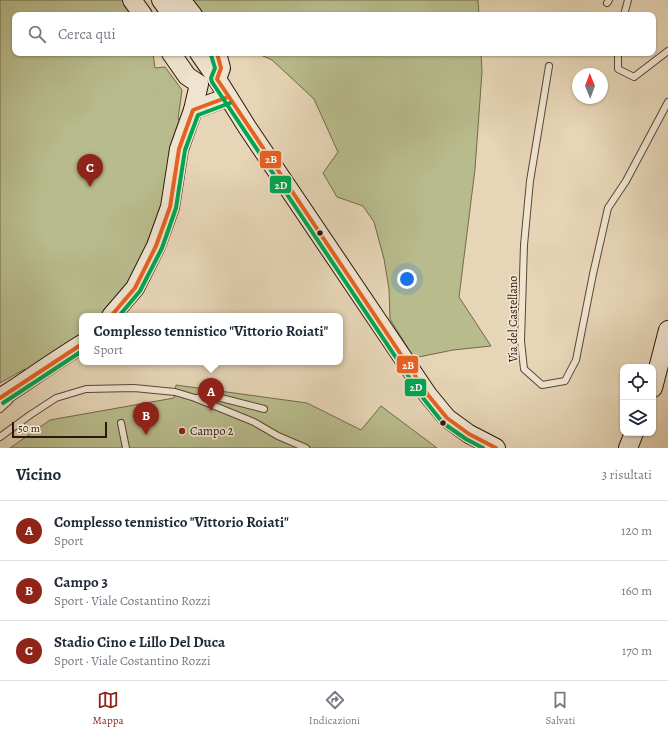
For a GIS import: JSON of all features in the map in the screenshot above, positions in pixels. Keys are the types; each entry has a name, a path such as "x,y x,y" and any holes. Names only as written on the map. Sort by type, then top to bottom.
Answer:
{"street":[{"path":"132,0 141,12"},
{"path":"161,0 170,12"},
{"path":"181,0 190,12"},
{"path":"173,56 187,76 199,84 217,79"},
{"path":"201,56 246,126 428,395 447,418 468,434 496,448"},
{"path":"217,79 221,68 218,56"},
{"path":"113,313 134,288 156,246 170,207 179,149 193,110 199,84"},
{"path":"193,110 228,97"},
{"path":"656,376 668,330"},
{"path":"0,398 79,346"},
{"path":"628,448 633,436"}],"lane":[{"path":"625,12 628,0"},
{"path":"618,56 618,69 634,77 668,51"},
{"name":"Via del Castellano","path":"549,66 530,181 524,245 521,341 524,369 542,385 565,381 576,360 608,208 626,181 668,102"},
{"path":"0,409 12,398 27,380"},
{"path":"0,437 56,398 86,389 134,388 175,392 194,398 254,422 278,436 306,448"},
{"path":"194,398 213,396 264,409"},
{"path":"121,423 126,448"}],"green space":[{"path":"0,0 128,0 137,12 12,12 12,56 153,56 155,68 165,67 182,90 178,119 192,132 184,166 118,313 79,313 79,352 34,381 25,369 0,383"},
{"path":"190,0 478,0 479,12 201,12"},
{"path":"263,56 481,56 482,72 475,169 459,297 491,346 453,350 414,358 390,319 389,289 384,259 374,222 363,206 337,197 323,173 338,152 314,99 272,60"},
{"path":"176,385 307,403 361,430 381,406 437,448 10,448 50,420 174,398"}],"transit line":[{"name":"2D","path":"211,56 215,68 211,78 212,82 423,398 443,423 466,439 483,448"},
{"name":"2B","path":"218,56 221,68 217,79 428,395 447,418 469,434 496,448"},
{"name":"2B","path":"114,313 135,288 156,246 170,207 179,149 193,110 228,97"},
{"name":"2D","path":"122,313 140,291 162,248 176,208 185,150 198,115 230,103"},
{"name":"2B","path":"0,398 79,346"},
{"name":"2D","path":"3,403 79,353"}],"place":[{"name":"Stadio Cino e Lillo Del Duca","path":"90,187"},
{"name":"Complesso tennistico \"Vittorio Roiati\"","path":"211,411"},
{"name":"Campo 2","path":"182,431"},
{"name":"Campo 3","path":"146,435"}]}
